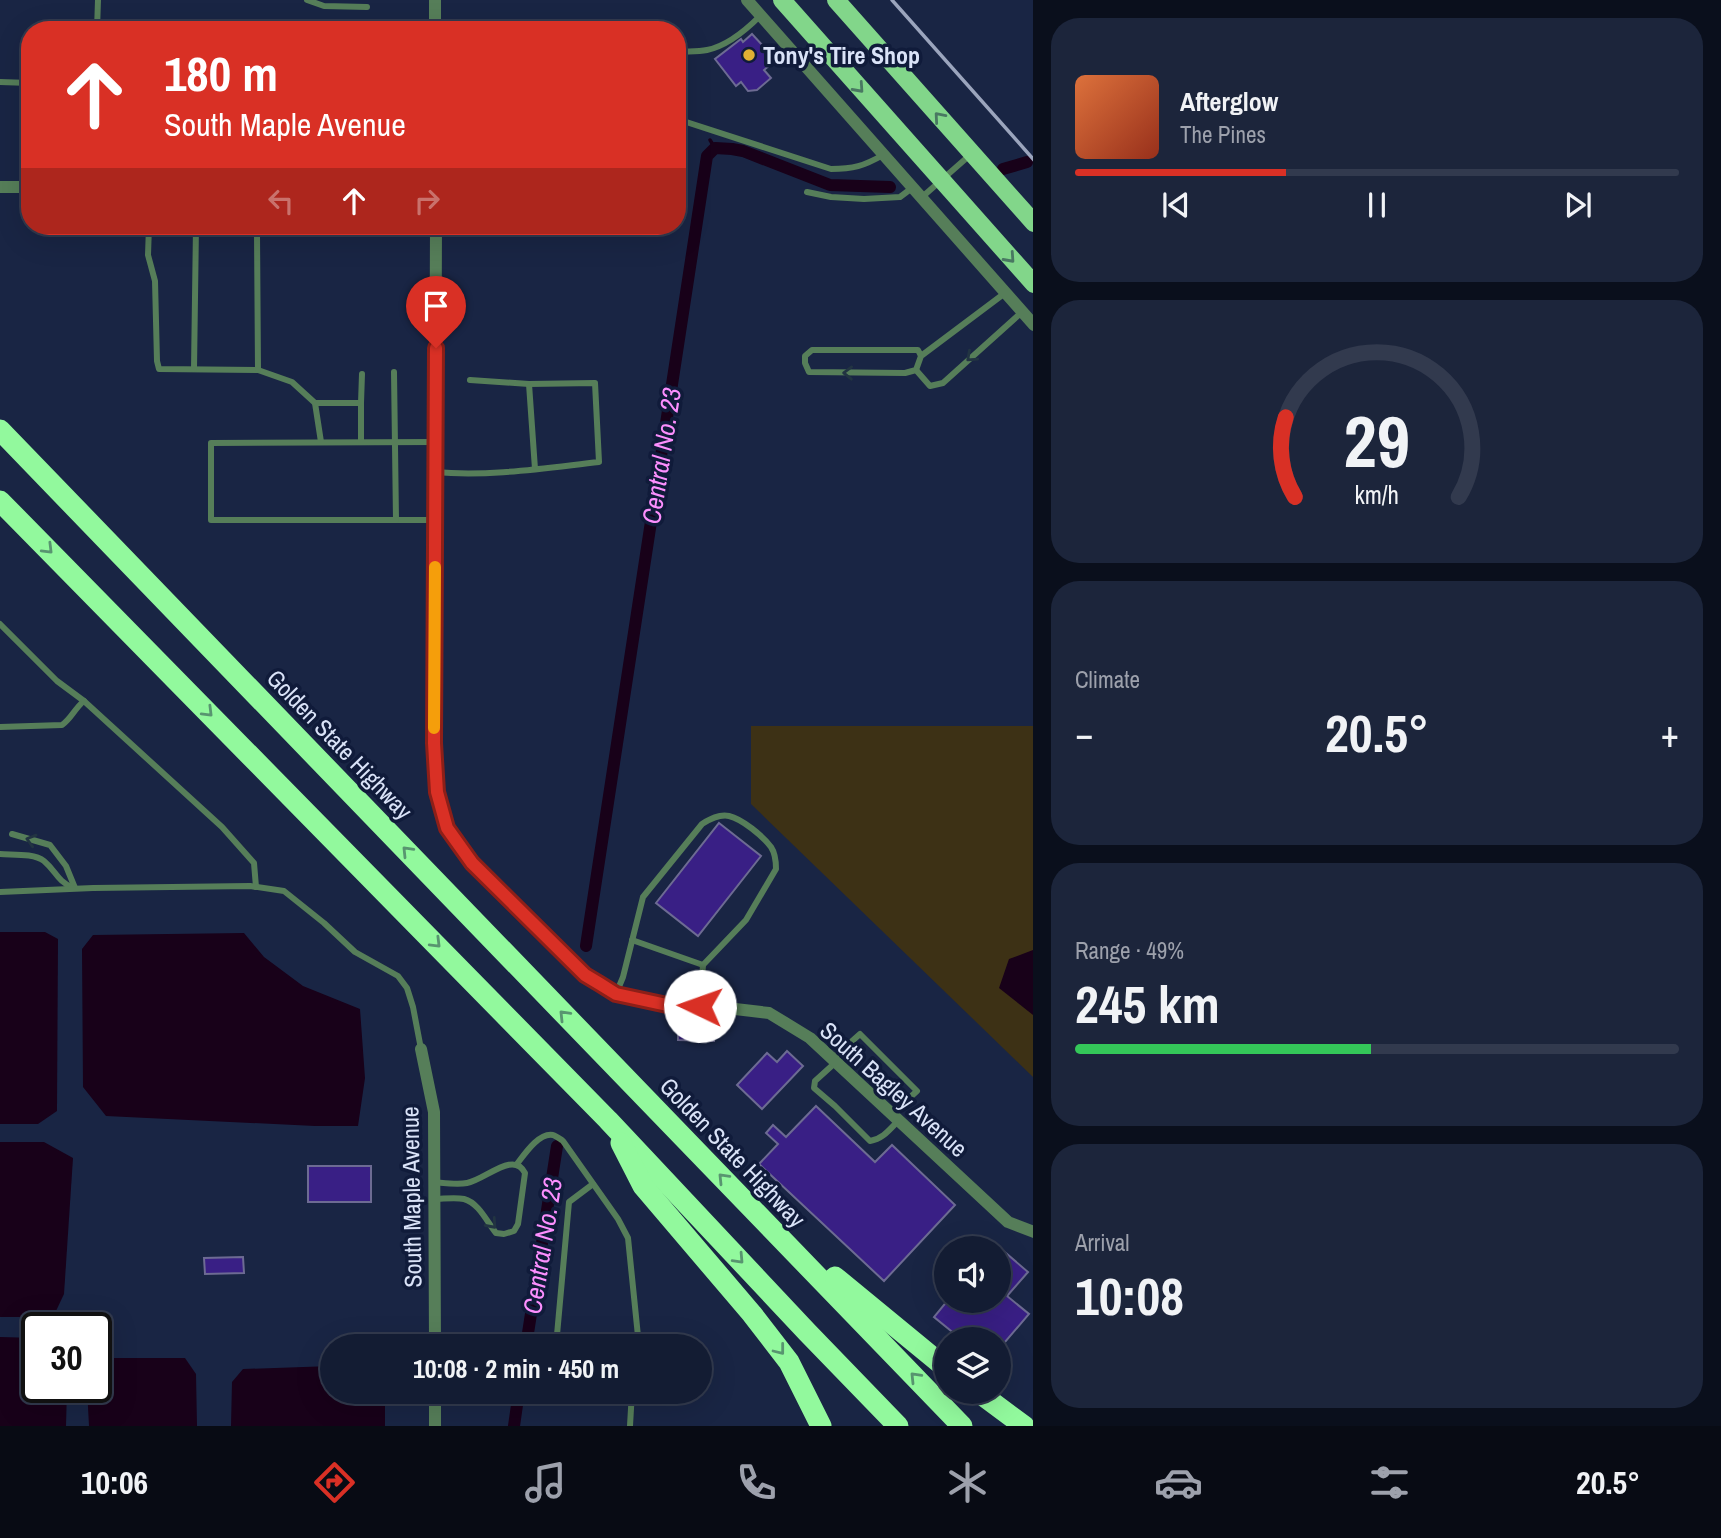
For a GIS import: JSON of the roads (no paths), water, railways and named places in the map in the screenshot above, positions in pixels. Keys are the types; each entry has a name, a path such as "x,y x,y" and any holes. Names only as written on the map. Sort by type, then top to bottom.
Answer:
{"highway":[{"name":"Golden State Highway","path":"0,430 962,1426"},
{"path":"0,501 608,1119 898,1426"},
{"path":"608,1119 643,1186 752,1314 789,1362 821,1426"},
{"path":"750,1206 934,1358"},
{"path":"994,1404 1024,1426"}],"main road":[{"path":"782,0 1033,284"},
{"path":"836,0 1033,223"}],"street":[{"path":"435,0 435,21"},
{"path":"747,0 1033,325"},
{"path":"0,187 21,187"},
{"path":"435,520 436,235"},
{"name":"South Bagley Avenue","path":"435,520 434,743 437,792 447,828 472,863 585,975 616,994 667,1005 769,1013 810,1038 1009,1222 1033,1232"},
{"name":"South Maple Avenue","path":"421,1049 434,1112 435,1334"},
{"path":"435,1404 435,1426"}],"lane":[{"path":"97,21 98,0"},
{"path":"307,0 324,6 367,7"},
{"path":"686,51 708,50 747,29 761,16"},
{"path":"0,82 21,83"},
{"path":"686,122 831,169 867,165 883,155"},
{"path":"807,192 831,197 900,198 942,181 972,153"},
{"path":"149,235 148,255 155,281 159,369 258,370 292,382 315,403 321,442"},
{"path":"194,369 196,235"},
{"path":"257,235 258,370"},
{"path":"916,370 921,356 1005,293"},
{"path":"916,370 930,386 943,383 1022,312"},
{"path":"916,370 905,373 809,372 805,363 806,356 812,350 918,350 921,356"},
{"path":"394,372 396,520"},
{"path":"361,442 362,374"},
{"path":"435,472 501,472 599,462 595,383 529,384 470,380"},
{"path":"529,384 535,469"},
{"path":"315,403 361,403"},
{"path":"435,442 211,443 211,520 435,520"},
{"path":"0,624 57,681 84,701 222,827 254,863 257,887"},
{"path":"0,727 62,725 68,722 76,708 84,701"},
{"path":"616,994 643,897 654,880 702,824 715,816 728,816 761,835 771,847 776,859 776,869 746,920 703,965 700,1006"},
{"path":"12,834 50,845 66,866 75,888"},
{"path":"0,854 42,859 63,883 75,888"},
{"path":"0,892 75,888 257,887 284,891 355,952 398,976 407,988 413,1007 421,1049"},
{"path":"632,940 703,965"},
{"path":"860,1034 917,1091 877,1140 870,1141 814,1088 815,1081 834,1060 860,1034"},
{"path":"517,1164 532,1144 548,1135 563,1141 618,1219 628,1238 638,1334"},
{"path":"434,1182 466,1184 510,1163 517,1164 524,1173 518,1224 514,1231 504,1234 496,1233 472,1203 464,1199 434,1199"},
{"path":"557,1334 569,1202 593,1184"},
{"path":"630,1426 631,1404"}],"waterway":[{"path":"710,140 715,148"},
{"name":"Central No. 23","path":"586,946 707,156 715,148 732,149 830,185 890,187"},
{"name":"Central No. 23","path":"1003,169 1027,162"},
{"name":"Central No. 23","path":"528,1334 557,1146"},
{"name":"Central No. 23","path":"514,1426 517,1404"}],"railway":[{"path":"892,0 1033,159"}],"place":[{"name":"Tony's Tire Shop","path":"749,55"}]}
